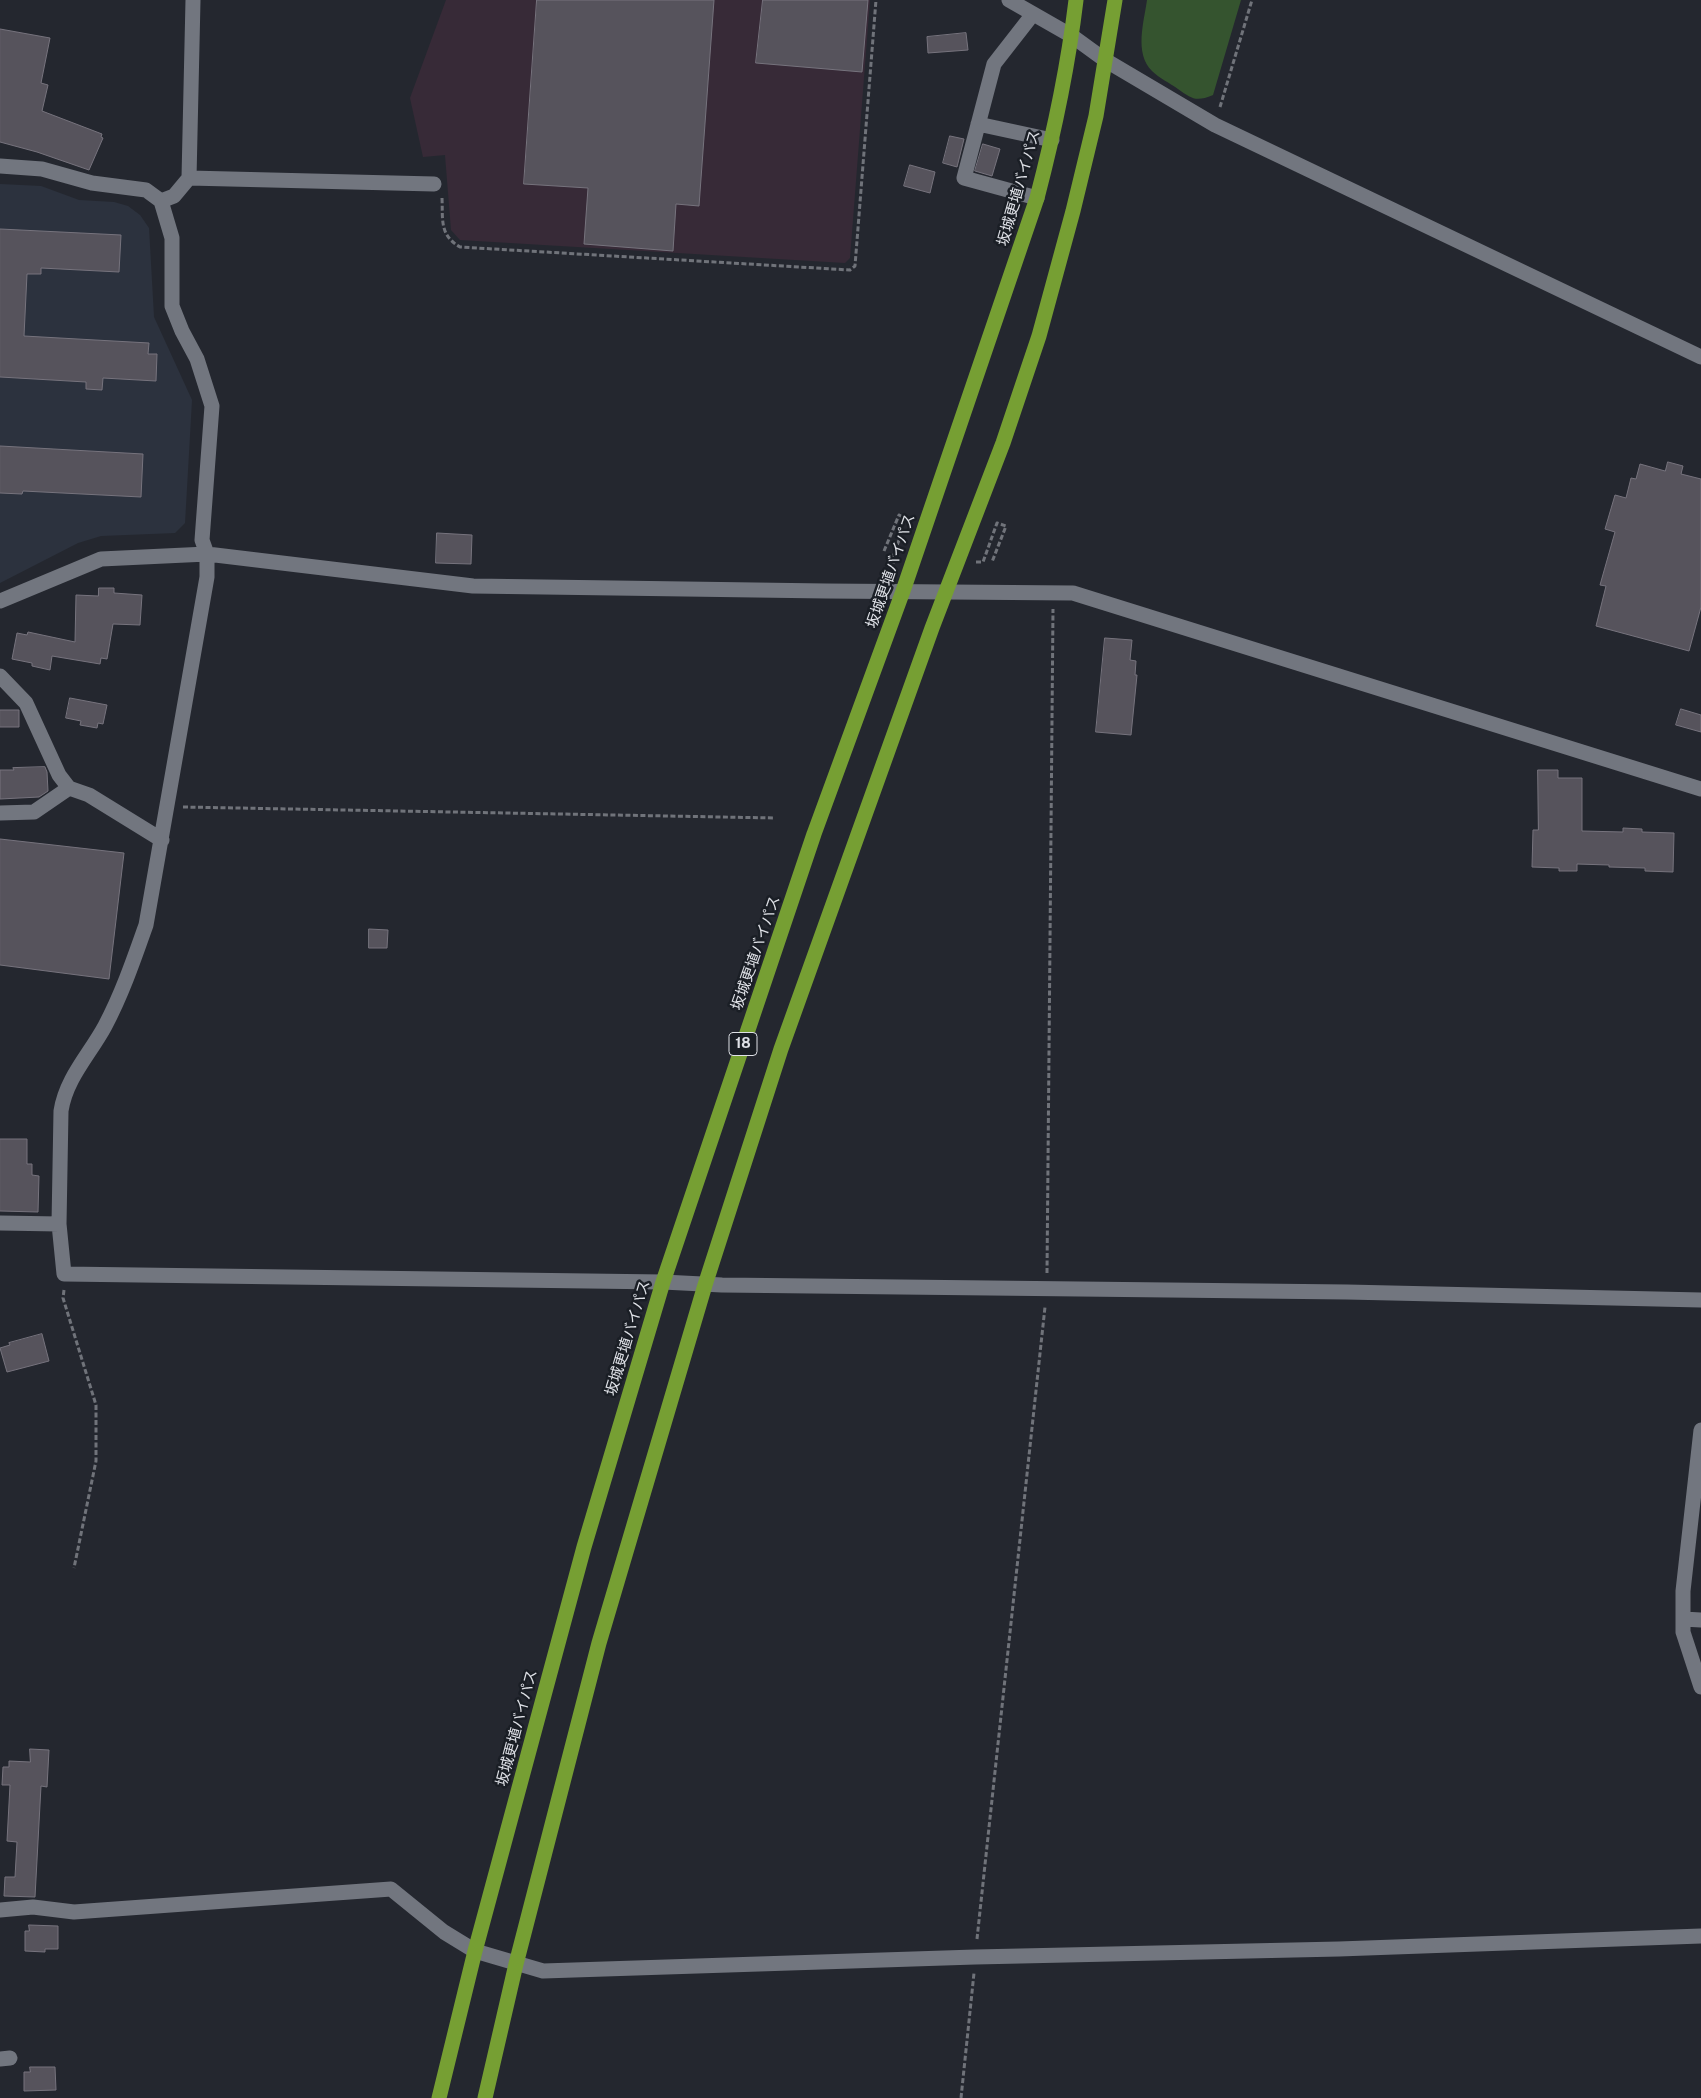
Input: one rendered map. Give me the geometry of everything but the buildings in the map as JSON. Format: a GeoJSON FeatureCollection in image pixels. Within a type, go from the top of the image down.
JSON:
{"type":"FeatureCollection","features":[{"type":"Feature","properties":{"kind":"highway","name":"坂城更埴バイパス"},"geometry":{"type":"LineString","coordinates":[[439,2098],[475,1951],[584,1547],[663,1282],[814,834],[902,591],[1037,198],[1052,140],[1072,36],[1076,0]]}},
{"type":"Feature","properties":{"kind":"highway","name":"18"},"geometry":{"type":"LineString","coordinates":[[485,2098],[516,1964],[599,1643],[705,1285],[781,1048],[947,591],[1003,443],[1039,336],[1073,211],[1096,116],[1115,0]]}},
{"type":"Feature","properties":{"kind":"street"},"geometry":{"type":"LineString","coordinates":[[161,201],[174,196],[190,178],[193,0]]}},
{"type":"Feature","properties":{"kind":"street"},"geometry":{"type":"LineString","coordinates":[[1009,0],[1072,36],[1105,60],[1215,125],[1701,357]]}},
{"type":"Feature","properties":{"kind":"street"},"geometry":{"type":"LineString","coordinates":[[1033,14],[994,64],[964,178],[1037,198]]}},
{"type":"Feature","properties":{"kind":"street"},"geometry":{"type":"LineString","coordinates":[[978,124],[1052,140]]}},
{"type":"Feature","properties":{"kind":"street"},"geometry":{"type":"LineString","coordinates":[[0,166],[42,168],[92,183],[146,190],[161,201],[172,238],[172,306],[182,331],[197,358],[212,406],[202,540],[208,554],[207,577],[146,926],[133,963],[106,1024],[78,1068],[63,1098],[59,1224],[64,1274],[663,1282],[705,1285],[1357,1292],[1701,1300]]}},
{"type":"Feature","properties":{"kind":"street"},"geometry":{"type":"LineString","coordinates":[[190,178],[434,184]]}},
{"type":"Feature","properties":{"kind":"street"},"geometry":{"type":"LineString","coordinates":[[0,601],[101,559],[208,554],[473,586],[1053,591],[1073,593],[1701,789]]}},
{"type":"Feature","properties":{"kind":"street"},"geometry":{"type":"LineString","coordinates":[[0,676],[26,703],[59,775],[69,788],[89,795],[162,840]]}},
{"type":"Feature","properties":{"kind":"street"},"geometry":{"type":"LineString","coordinates":[[0,813],[34,812],[69,788]]}},
{"type":"Feature","properties":{"kind":"street"},"geometry":{"type":"LineString","coordinates":[[0,1223],[59,1224]]}},
{"type":"Feature","properties":{"kind":"street"},"geometry":{"type":"LineString","coordinates":[[1701,1430],[1683,1591],[1683,1632],[1701,1687]]}},
{"type":"Feature","properties":{"kind":"street"},"geometry":{"type":"LineString","coordinates":[[1683,1619],[1701,1620]]}},
{"type":"Feature","properties":{"kind":"street"},"geometry":{"type":"LineString","coordinates":[[0,1910],[33,1907],[74,1912],[391,1889],[444,1932],[475,1951],[543,1971],[976,1957],[1339,1949],[1701,1936]]}},
{"type":"Feature","properties":{"kind":"path"},"geometry":{"type":"LineString","coordinates":[[434,184],[442,190],[444,231],[450,241],[460,247],[850,270],[855,266],[876,0]]}},
{"type":"Feature","properties":{"kind":"path"},"geometry":{"type":"LineString","coordinates":[[1215,125],[1252,0]]}},
{"type":"Feature","properties":{"kind":"path"},"geometry":{"type":"LineString","coordinates":[[884,551],[898,515],[907,519],[891,562]]}},
{"type":"Feature","properties":{"kind":"path"},"geometry":{"type":"LineString","coordinates":[[983,562],[997,523],[1006,526],[992,562]]}},
{"type":"Feature","properties":{"kind":"path"},"geometry":{"type":"LineString","coordinates":[[961,2098],[1047,1288],[1053,591]]}},
{"type":"Feature","properties":{"kind":"path"},"geometry":{"type":"LineString","coordinates":[[168,807],[775,818]]}},
{"type":"Feature","properties":{"kind":"path"},"geometry":{"type":"LineString","coordinates":[[64,1274],[63,1298],[96,1405],[96,1461],[74,1568]]}},
{"type":"Feature","properties":{"kind":"shaded area"},"geometry":{"type":"Polygon","coordinates":[[[446,0],[870,0],[850,258],[845,263],[460,240],[451,230],[445,155],[423,157],[410,98],[446,0]]]}},
{"type":"Feature","properties":{"kind":"shaded area"},"geometry":{"type":"Polygon","coordinates":[[[0,184],[41,186],[79,200],[114,202],[128,206],[140,215],[149,228],[154,317],[192,400],[185,523],[175,533],[101,536],[78,543],[0,583],[0,184]]]}},
{"type":"Feature","properties":{"kind":"green space"},"geometry":{"type":"Polygon","coordinates":[[[1147,0],[1241,0],[1213,95],[1198,99],[1191,97],[1158,76],[1146,64],[1143,55],[1142,37],[1147,0]]]}}]}
